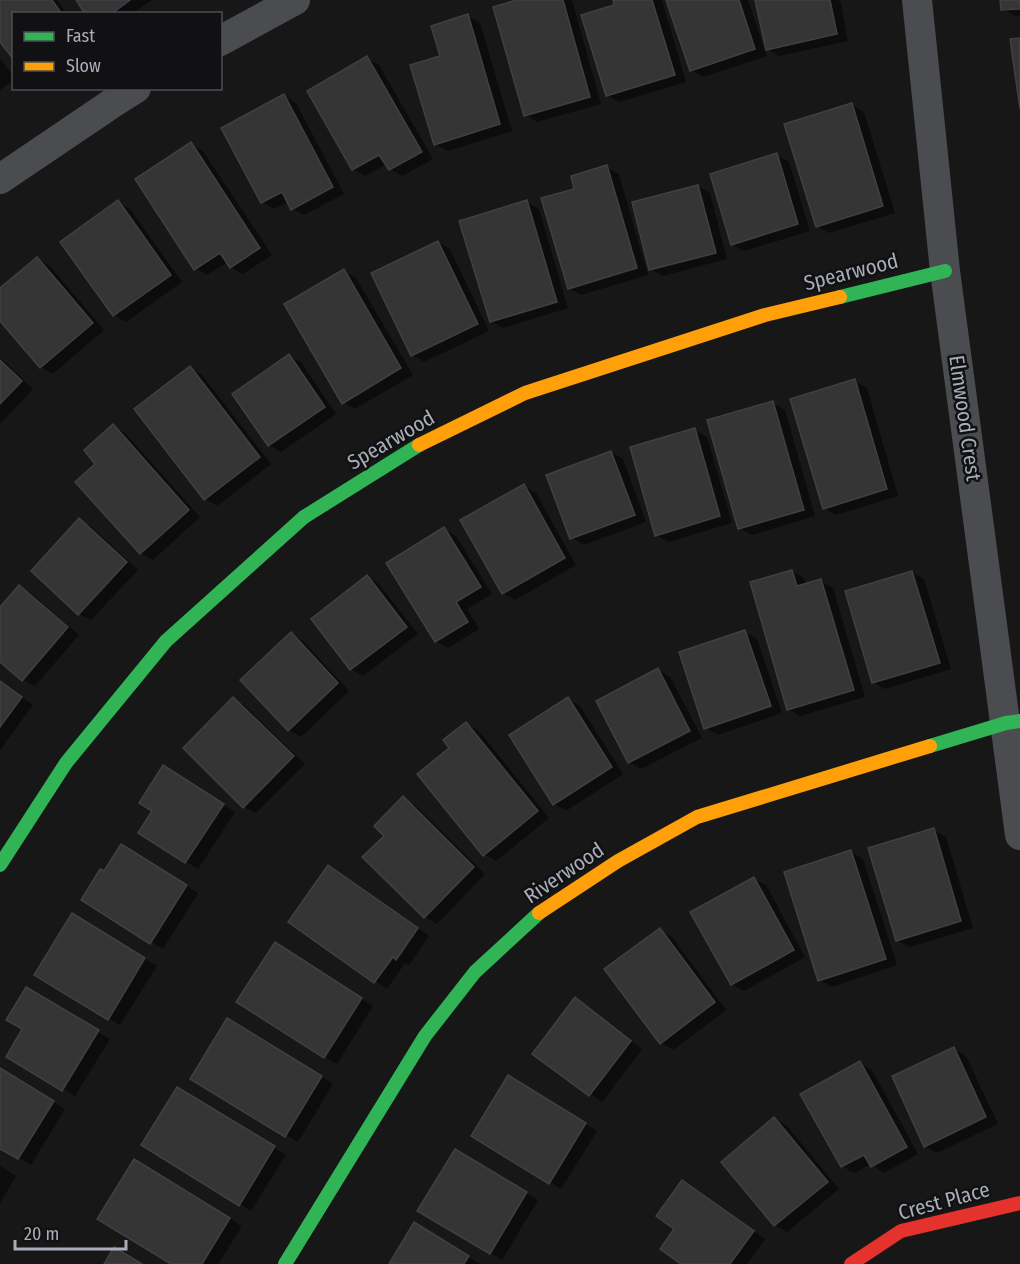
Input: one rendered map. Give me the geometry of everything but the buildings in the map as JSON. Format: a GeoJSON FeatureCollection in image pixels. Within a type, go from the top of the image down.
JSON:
{"type":"FeatureCollection","features":[{"type":"Feature","properties":{"kind":"street"},"geometry":{"type":"LineString","coordinates":[[222,39],[295,0]]}},
{"type":"Feature","properties":{"kind":"street","name":"Elmwood Crest"},"geometry":{"type":"LineString","coordinates":[[916,0],[945,271],[1013,722],[1020,835]]}},
{"type":"Feature","properties":{"kind":"street"},"geometry":{"type":"LineString","coordinates":[[0,179],[133,90]]}},
{"type":"Feature","properties":{"kind":"street","name":"Spearwood"},"geometry":{"type":"LineString","coordinates":[[0,865],[66,763],[166,641],[304,517],[414,448],[525,393],[765,315],[945,271]]}},
{"type":"Feature","properties":{"kind":"street","name":"Riverwood"},"geometry":{"type":"LineString","coordinates":[[285,1264],[425,1036],[475,972],[544,908],[618,861],[697,818],[1013,722]]}},
{"type":"Feature","properties":{"kind":"street","name":"Crest Place"},"geometry":{"type":"LineString","coordinates":[[851,1264],[901,1231],[1020,1203]]}},
{"type":"Feature","properties":{"kind":"traffic: fast"},"geometry":{"type":"LineString","coordinates":[[840,297],[945,271]]}},
{"type":"Feature","properties":{"kind":"traffic: fast"},"geometry":{"type":"LineString","coordinates":[[0,865],[66,763],[166,641],[304,517],[419,445]]}},
{"type":"Feature","properties":{"kind":"traffic: fast"},"geometry":{"type":"LineString","coordinates":[[930,746],[1006,723],[1020,721]]}},
{"type":"Feature","properties":{"kind":"traffic: fast"},"geometry":{"type":"LineString","coordinates":[[285,1264],[425,1036],[475,972],[539,913]]}},
{"type":"Feature","properties":{"kind":"traffic: slow"},"geometry":{"type":"LineString","coordinates":[[419,445],[525,393],[765,315],[840,297]]}},
{"type":"Feature","properties":{"kind":"traffic: slow"},"geometry":{"type":"LineString","coordinates":[[539,913],[618,861],[697,817],[930,746]]}},
{"type":"Feature","properties":{"kind":"traffic: jam"},"geometry":{"type":"LineString","coordinates":[[851,1264],[901,1231],[1020,1203]]}}]}
